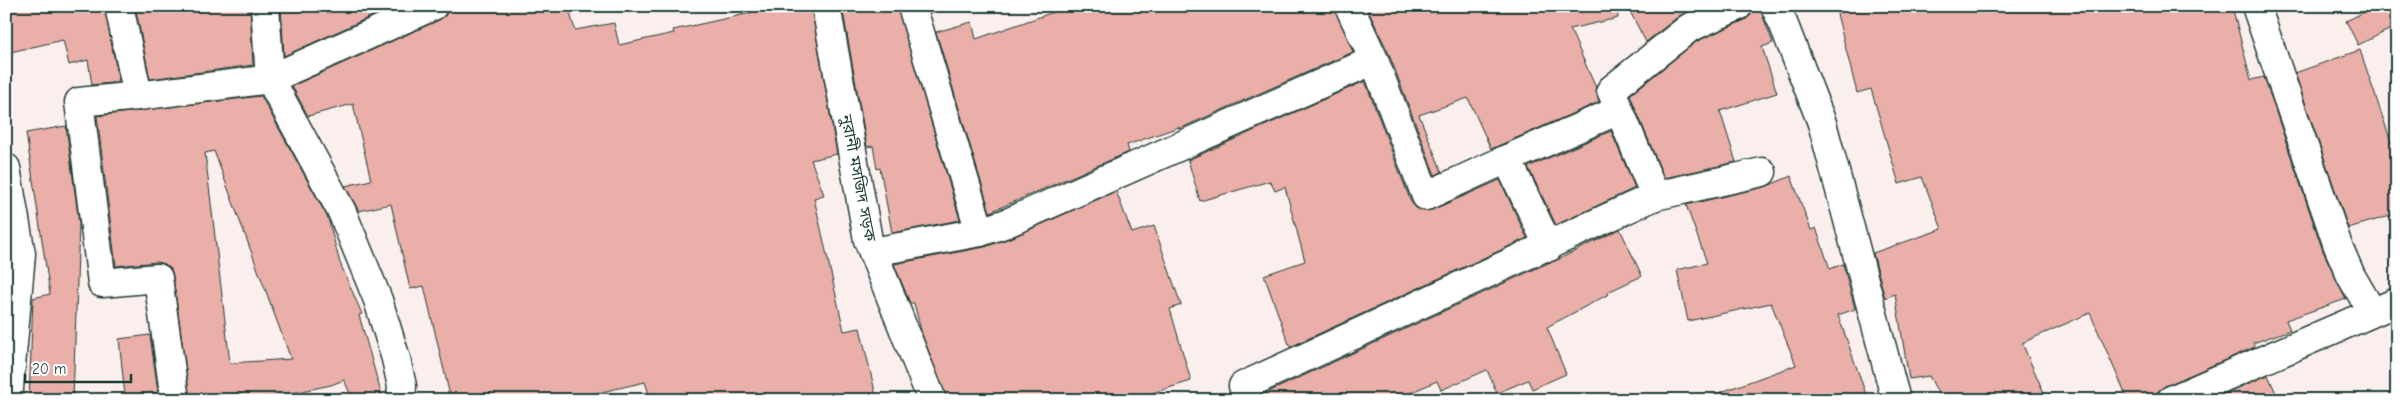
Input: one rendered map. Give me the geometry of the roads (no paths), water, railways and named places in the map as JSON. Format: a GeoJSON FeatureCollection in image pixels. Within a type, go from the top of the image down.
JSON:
{"type":"FeatureCollection","features":[{"type":"Feature","properties":{"kind":"street"},"geometry":{"type":"LineString","coordinates":[[119,6],[138,96]]}},
{"type":"Feature","properties":{"kind":"street"},"geometry":{"type":"LineString","coordinates":[[265,6],[270,79],[342,212],[374,291],[396,359],[402,386],[401,400]]}},
{"type":"Feature","properties":{"kind":"street"},"geometry":{"type":"LineString","coordinates":[[175,400],[158,278],[102,283],[79,102],[270,79],[433,6]]}},
{"type":"Feature","properties":{"kind":"street","name":"নুরানী মসজিদ সড়ক"},"geometry":{"type":"LineString","coordinates":[[826,6],[868,240],[932,400]]}},
{"type":"Feature","properties":{"kind":"street"},"geometry":{"type":"LineString","coordinates":[[912,6],[980,232]]}},
{"type":"Feature","properties":{"kind":"street"},"geometry":{"type":"LineString","coordinates":[[1349,6],[1374,60],[1426,196],[1619,110]]}},
{"type":"Feature","properties":{"kind":"street"},"geometry":{"type":"LineString","coordinates":[[1655,196],[1610,90],[1689,28],[1738,6]]}},
{"type":"Feature","properties":{"kind":"street"},"geometry":{"type":"LineString","coordinates":[[1775,6],[1822,123],[1896,400]]}},
{"type":"Feature","properties":{"kind":"street"},"geometry":{"type":"LineString","coordinates":[[2171,400],[2385,307],[2351,276],[2338,246],[2256,6]]}},
{"type":"Feature","properties":{"kind":"street"},"geometry":{"type":"LineString","coordinates":[[873,252],[980,232],[1007,223],[1374,60]]}},
{"type":"Feature","properties":{"kind":"street"},"geometry":{"type":"LineString","coordinates":[[1507,159],[1549,246]]}},
{"type":"Feature","properties":{"kind":"street"},"geometry":{"type":"LineString","coordinates":[[6,168],[21,254],[8,400]]}},
{"type":"Feature","properties":{"kind":"street"},"geometry":{"type":"LineString","coordinates":[[1247,400],[1243,386],[1655,196],[1762,172]]}}]}
